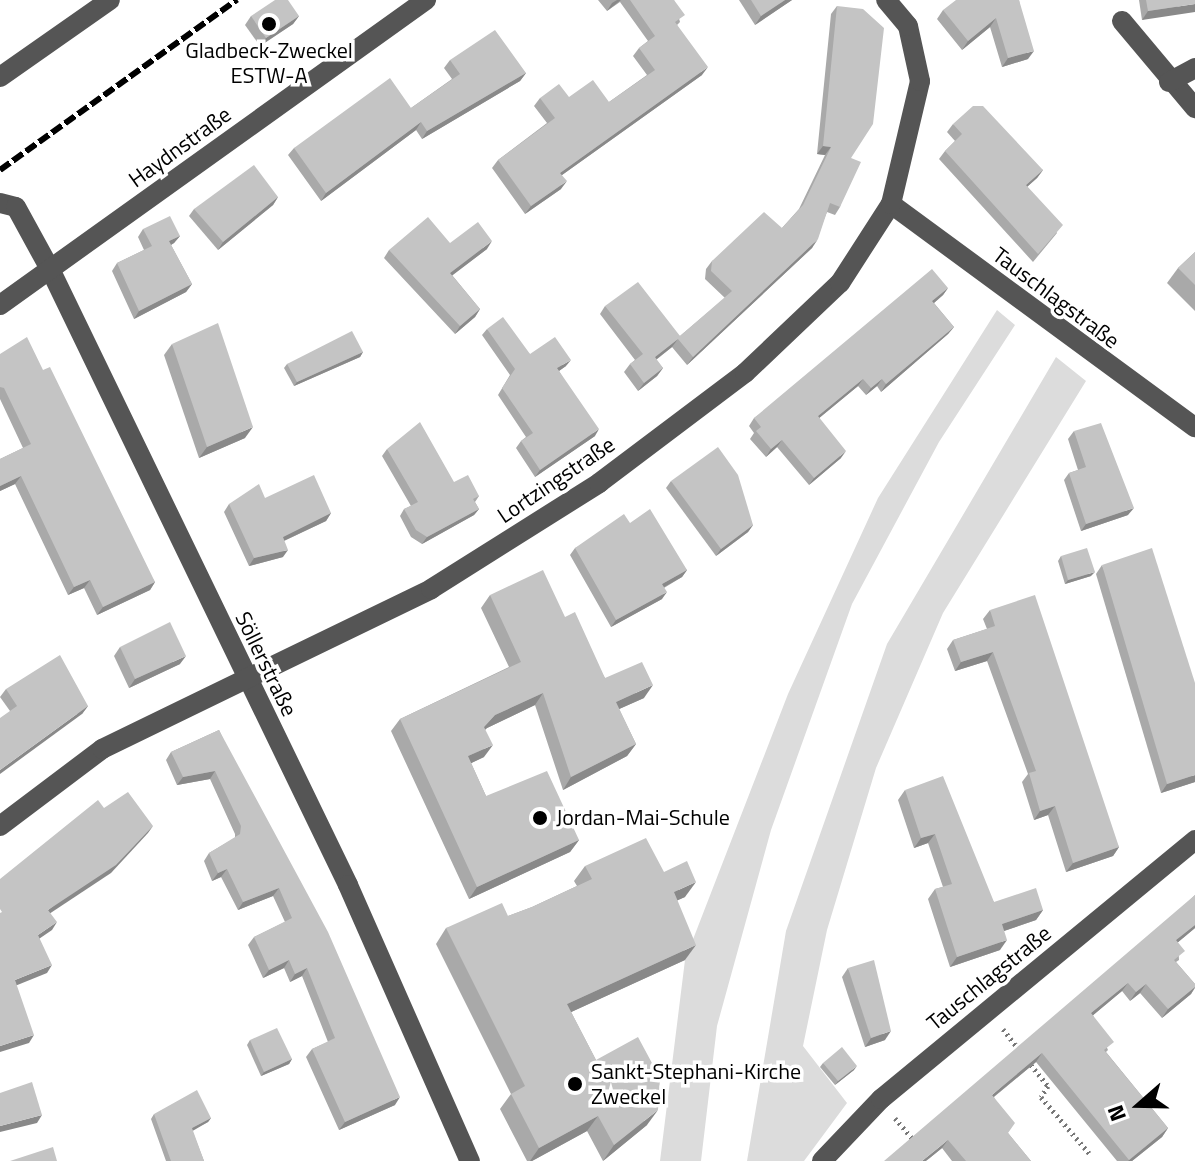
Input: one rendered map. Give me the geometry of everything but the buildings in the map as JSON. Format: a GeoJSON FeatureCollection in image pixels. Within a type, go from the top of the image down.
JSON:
{"type":"FeatureCollection","features":[{"type":"Feature","properties":{"kind":"street"},"geometry":{"type":"LineString","coordinates":[[0,77],[110,0]]}},
{"type":"Feature","properties":{"kind":"street","name":"Haydnstraße"},"geometry":{"type":"LineString","coordinates":[[0,305],[426,0]]}},
{"type":"Feature","properties":{"kind":"street","name":"Lortzingstraße"},"geometry":{"type":"LineString","coordinates":[[0,826],[102,749],[431,589],[599,483],[745,373],[840,283],[891,204],[920,81],[908,26],[886,0]]}},
{"type":"Feature","properties":{"kind":"street"},"geometry":{"type":"LineString","coordinates":[[1122,21],[1169,82],[1195,108]]}},
{"type":"Feature","properties":{"kind":"street"},"geometry":{"type":"LineString","coordinates":[[1169,82],[1195,68]]}},
{"type":"Feature","properties":{"kind":"street","name":"Söllerstraße"},"geometry":{"type":"LineString","coordinates":[[0,203],[16,207],[50,269],[246,678],[470,1161]]}},
{"type":"Feature","properties":{"kind":"street","name":"Tauschlagstraße"},"geometry":{"type":"LineString","coordinates":[[891,204],[1103,363],[1195,427]]}},
{"type":"Feature","properties":{"kind":"street","name":"Tauschlagstraße"},"geometry":{"type":"LineString","coordinates":[[822,1161],[881,1099],[1195,840]]}},
{"type":"Feature","properties":{"kind":"path"},"geometry":{"type":"LineString","coordinates":[[988,1011],[1048,1086],[1041,1097],[1089,1153]]}},
{"type":"Feature","properties":{"kind":"path"},"geometry":{"type":"LineString","coordinates":[[881,1099],[920,1149]]}},
{"type":"Feature","properties":{"kind":"shaded area"},"geometry":{"type":"Polygon","coordinates":[[[997,310],[1015,325],[939,442],[852,604],[771,830],[717,1026],[701,1161],[660,1161],[685,960],[788,694],[878,498],[997,310]]]}},
{"type":"Feature","properties":{"kind":"shaded area"},"geometry":{"type":"Polygon","coordinates":[[[1056,357],[1086,381],[943,613],[876,768],[827,930],[803,1046],[847,1103],[804,1161],[747,1161],[786,931],[887,644],[1056,357]]]}},
{"type":"Feature","properties":{"kind":"railway"},"geometry":{"type":"LineString","coordinates":[[0,170],[237,0]]}},
{"type":"Feature","properties":{"kind":"place","name":"Gladbeck-Zweckel ESTW-A"},"geometry":{"type":"Point","coordinates":[269,24]}},
{"type":"Feature","properties":{"kind":"place","name":"Jordan-Mai-Schule"},"geometry":{"type":"Point","coordinates":[540,818]}},
{"type":"Feature","properties":{"kind":"place","name":"Sankt-Stephani-Kirche Zweckel"},"geometry":{"type":"Point","coordinates":[575,1084]}}]}
